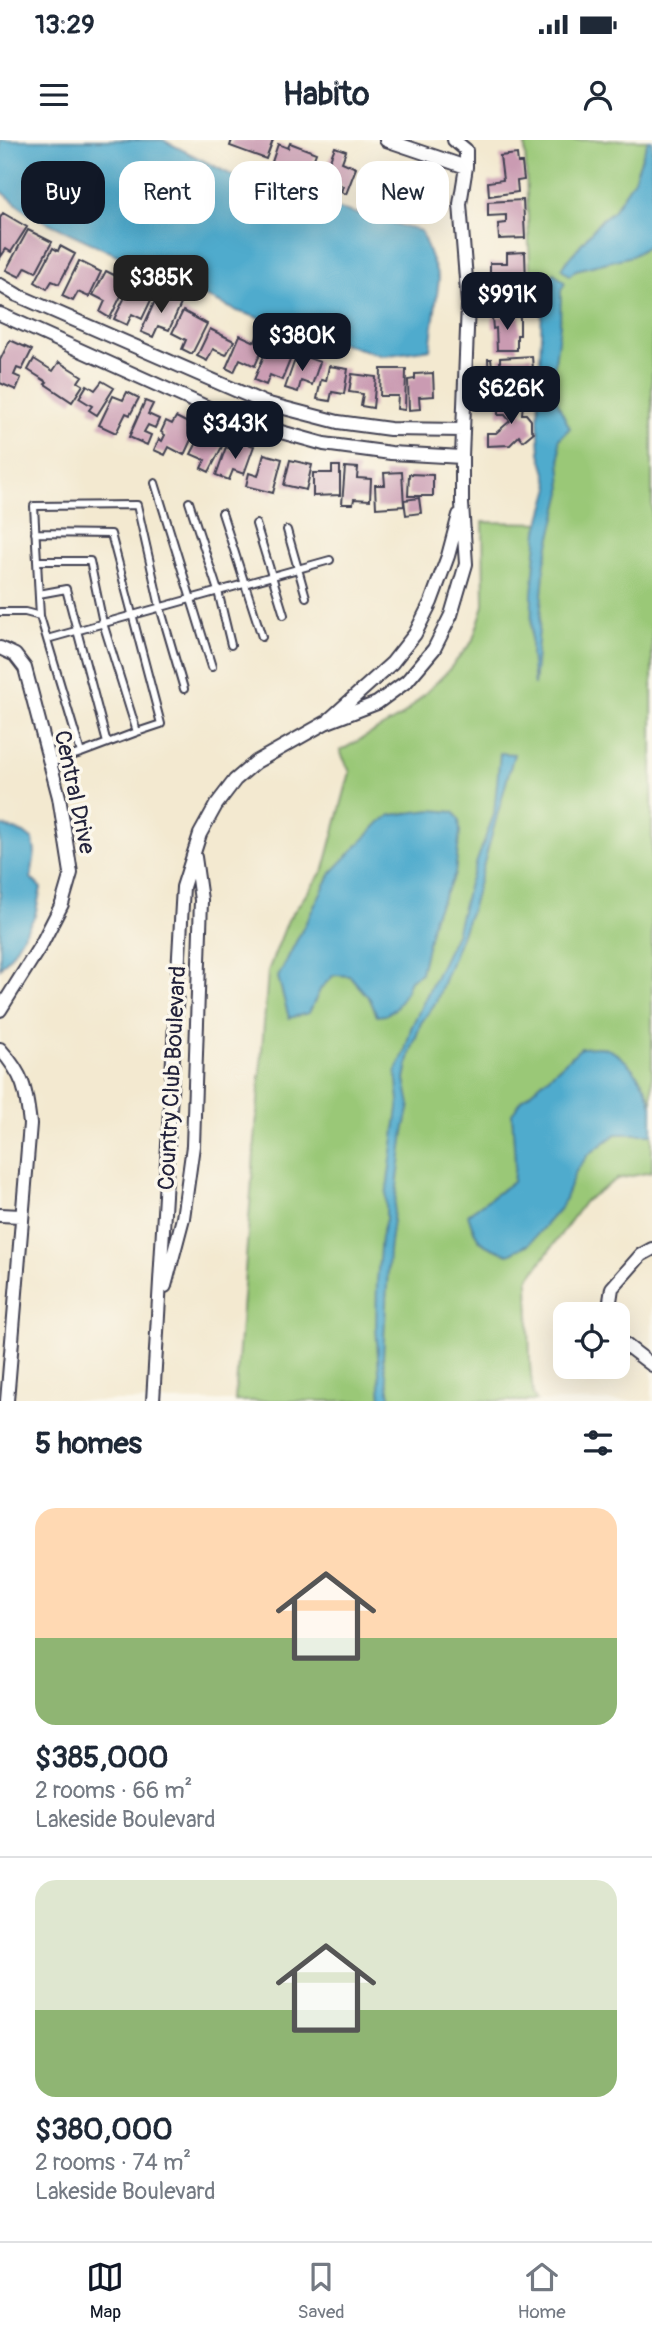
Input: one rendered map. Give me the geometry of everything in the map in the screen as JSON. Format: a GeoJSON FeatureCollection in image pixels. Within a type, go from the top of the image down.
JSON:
{"type":"FeatureCollection","features":[{"type":"Feature","properties":{"kind":"street"},"geometry":{"type":"LineString","coordinates":[[386,140],[466,167],[466,150],[454,140]]}},
{"type":"Feature","properties":{"kind":"street","name":"Country Club Boulevard"},"geometry":{"type":"LineString","coordinates":[[153,1401],[183,887],[200,834],[216,805],[235,780],[257,762],[325,723],[377,703],[407,681],[434,649],[451,615],[466,564],[462,457],[468,304],[460,204],[466,167]]}},
{"type":"Feature","properties":{"kind":"street"},"geometry":{"type":"LineString","coordinates":[[0,285],[106,335],[265,403],[338,422],[390,429],[463,430]]}},
{"type":"Feature","properties":{"kind":"street"},"geometry":{"type":"LineString","coordinates":[[0,314],[213,410],[256,425],[324,444],[391,453],[462,457]]}},
{"type":"Feature","properties":{"kind":"street"},"geometry":{"type":"LineString","coordinates":[[96,357],[106,335]]}},
{"type":"Feature","properties":{"kind":"street"},"geometry":{"type":"LineString","coordinates":[[256,425],[265,403]]}},
{"type":"Feature","properties":{"kind":"street","name":"Country Club Boulevard"},"geometry":{"type":"LineString","coordinates":[[325,723],[392,663],[415,634],[440,579],[462,505]]}},
{"type":"Feature","properties":{"kind":"street","name":"Central Drive"},"geometry":{"type":"LineString","coordinates":[[0,648],[15,655],[25,668],[59,796],[71,873],[61,904],[42,943],[0,1010]]}},
{"type":"Feature","properties":{"kind":"street","name":"Country Club Boulevard"},"geometry":{"type":"LineString","coordinates":[[160,1303],[183,1218],[194,1146],[201,901],[195,852]]}},
{"type":"Feature","properties":{"kind":"street"},"geometry":{"type":"LineString","coordinates":[[0,1049],[16,1067],[26,1090],[30,1124],[7,1401]]}},
{"type":"Feature","properties":{"kind":"street"},"geometry":{"type":"LineString","coordinates":[[0,1215],[21,1216]]}},
{"type":"Feature","properties":{"kind":"street"},"geometry":{"type":"LineString","coordinates":[[610,1302],[612,1288],[641,1255],[652,1249]]}},
{"type":"Feature","properties":{"kind":"street"},"geometry":{"type":"LineString","coordinates":[[630,1348],[652,1365]]}},
{"type":"Feature","properties":{"kind":"lane"},"geometry":{"type":"LineString","coordinates":[[155,483],[212,667]]}},
{"type":"Feature","properties":{"kind":"lane"},"geometry":{"type":"LineString","coordinates":[[189,502],[218,591],[231,645]]}},
{"type":"Feature","properties":{"kind":"lane"},"geometry":{"type":"LineString","coordinates":[[81,753],[40,616],[34,506],[137,505],[160,607],[184,689]]}},
{"type":"Feature","properties":{"kind":"lane"},"geometry":{"type":"LineString","coordinates":[[222,513],[262,637]]}},
{"type":"Feature","properties":{"kind":"lane"},"geometry":{"type":"LineString","coordinates":[[256,524],[284,615]]}},
{"type":"Feature","properties":{"kind":"lane"},"geometry":{"type":"LineString","coordinates":[[288,530],[306,597]]}},
{"type":"Feature","properties":{"kind":"lane"},"geometry":{"type":"LineString","coordinates":[[35,533],[111,534],[161,724],[50,764]]}},
{"type":"Feature","properties":{"kind":"lane"},"geometry":{"type":"LineString","coordinates":[[47,639],[330,560]]}},
{"type":"Feature","properties":{"kind":"lane"},"geometry":{"type":"LineString","coordinates":[[37,561],[90,561],[103,623],[137,732]]}},
{"type":"Feature","properties":{"kind":"lane"},"geometry":{"type":"LineString","coordinates":[[39,594],[66,589],[107,743]]}},
{"type":"Feature","properties":{"kind":"lane"},"geometry":{"type":"LineString","coordinates":[[0,612],[25,612],[40,616]]}},
{"type":"Feature","properties":{"kind":"green space"},"geometry":{"type":"Polygon","coordinates":[[[528,140],[652,140],[652,1172],[617,1179],[585,1201],[528,1280],[530,1364],[536,1401],[235,1401],[268,971],[288,920],[324,869],[350,772],[340,751],[402,716],[446,673],[472,642],[484,605],[483,522],[548,523],[556,482],[546,321],[531,296],[525,147],[528,140]]]}},
{"type":"Feature","properties":{"kind":"water"},"geometry":{"type":"Polygon","coordinates":[[[0,140],[163,140],[204,161],[119,161],[119,224],[215,224],[215,167],[229,174],[229,224],[342,224],[342,210],[356,213],[356,224],[395,224],[421,231],[439,279],[430,349],[383,356],[237,311],[50,224],[105,224],[105,161],[21,161],[21,207],[0,190],[0,140]]]}},
{"type":"Feature","properties":{"kind":"water"},"geometry":{"type":"Polygon","coordinates":[[[648,140],[652,140],[652,243],[632,256],[576,270],[569,276],[561,268],[602,219],[613,211],[634,179],[648,140]]]}},
{"type":"Feature","properties":{"kind":"water"},"geometry":{"type":"Polygon","coordinates":[[[554,273],[565,283],[561,290],[560,325],[552,384],[570,428],[559,439],[562,492],[545,562],[534,686],[531,654],[532,593],[538,530],[550,487],[540,453],[538,420],[542,305],[533,293],[554,273]]]}},
{"type":"Feature","properties":{"kind":"water"},"geometry":{"type":"Polygon","coordinates":[[[500,753],[514,754],[472,907],[436,1002],[421,1023],[405,1079],[410,1105],[389,1251],[383,1358],[391,1401],[381,1401],[376,1327],[377,1281],[399,1101],[396,1072],[411,1028],[456,934],[469,883],[494,814],[500,753]]]}},
{"type":"Feature","properties":{"kind":"water"},"geometry":{"type":"Polygon","coordinates":[[[431,810],[454,812],[459,819],[460,832],[455,874],[434,916],[421,973],[410,980],[396,1008],[385,1015],[377,1016],[370,999],[350,976],[334,975],[321,988],[309,1013],[289,1018],[278,977],[331,873],[380,822],[391,815],[431,810]]]}},
{"type":"Feature","properties":{"kind":"water"},"geometry":{"type":"Polygon","coordinates":[[[0,825],[24,833],[33,840],[35,852],[31,878],[41,888],[35,916],[12,954],[0,968],[0,825]]]}},
{"type":"Feature","properties":{"kind":"water"},"geometry":{"type":"Polygon","coordinates":[[[599,1047],[617,1054],[633,1069],[645,1087],[652,1106],[652,1134],[616,1134],[588,1155],[575,1173],[562,1206],[529,1244],[509,1254],[486,1245],[477,1237],[468,1214],[513,1182],[515,1162],[512,1113],[523,1099],[581,1048],[599,1047]]]}},
{"type":"Feature","properties":{"kind":"building"},"geometry":{"type":"Polygon","coordinates":[[[232,140],[273,140],[266,159],[230,146],[232,140]]]}},
{"type":"Feature","properties":{"kind":"building"},"geometry":{"type":"Polygon","coordinates":[[[290,143],[316,153],[313,161],[272,161],[278,144],[288,148],[290,143]]]}},
{"type":"Feature","properties":{"kind":"building"},"geometry":{"type":"Polygon","coordinates":[[[335,147],[346,151],[342,162],[329,161],[335,147]]]}},
{"type":"Feature","properties":{"kind":"building"},"geometry":{"type":"Polygon","coordinates":[[[517,154],[518,163],[522,163],[524,180],[517,181],[518,192],[489,196],[488,182],[503,180],[500,156],[517,154]]]}},
{"type":"Feature","properties":{"kind":"building"},"geometry":{"type":"Polygon","coordinates":[[[342,162],[356,168],[346,194],[342,192],[342,162]]]}},
{"type":"Feature","properties":{"kind":"building"},"geometry":{"type":"Polygon","coordinates":[[[523,200],[525,238],[499,239],[498,224],[506,223],[506,215],[488,216],[488,202],[523,200]]]}},
{"type":"Feature","properties":{"kind":"building"},"geometry":{"type":"Polygon","coordinates":[[[3,213],[27,227],[11,252],[6,249],[0,258],[0,218],[3,213]]]}},
{"type":"Feature","properties":{"kind":"building"},"geometry":{"type":"Polygon","coordinates":[[[28,230],[52,242],[36,272],[26,267],[20,277],[6,270],[28,230]]]}},
{"type":"Feature","properties":{"kind":"building"},"geometry":{"type":"Polygon","coordinates":[[[60,246],[75,254],[59,284],[52,281],[47,289],[35,282],[53,248],[58,251],[60,246]]]}},
{"type":"Feature","properties":{"kind":"building"},"geometry":{"type":"Polygon","coordinates":[[[525,252],[526,284],[506,284],[506,277],[490,278],[490,263],[507,263],[507,253],[525,252]]]}},
{"type":"Feature","properties":{"kind":"building"},"geometry":{"type":"Polygon","coordinates":[[[79,261],[101,272],[89,297],[78,292],[73,301],[62,296],[79,261]]]}},
{"type":"Feature","properties":{"kind":"building"},"geometry":{"type":"Polygon","coordinates":[[[106,271],[128,282],[110,318],[100,312],[105,301],[93,295],[106,271]]]}},
{"type":"Feature","properties":{"kind":"building"},"geometry":{"type":"Polygon","coordinates":[[[129,289],[151,300],[142,319],[132,314],[127,325],[114,319],[129,289]]]}},
{"type":"Feature","properties":{"kind":"building"},"geometry":{"type":"Polygon","coordinates":[[[158,294],[181,304],[169,330],[158,326],[153,337],[141,332],[158,294]]]}},
{"type":"Feature","properties":{"kind":"building"},"geometry":{"type":"Polygon","coordinates":[[[183,311],[207,324],[192,354],[182,349],[186,340],[172,333],[183,311]]]}},
{"type":"Feature","properties":{"kind":"building"},"geometry":{"type":"Polygon","coordinates":[[[520,316],[517,350],[497,350],[496,328],[493,329],[492,317],[520,316]]]}},
{"type":"Feature","properties":{"kind":"building"},"geometry":{"type":"Polygon","coordinates":[[[210,329],[234,341],[226,355],[213,349],[207,361],[197,356],[210,329]]]}},
{"type":"Feature","properties":{"kind":"building"},"geometry":{"type":"Polygon","coordinates":[[[260,330],[269,334],[255,366],[240,359],[234,372],[226,368],[240,335],[255,342],[260,330]]]}},
{"type":"Feature","properties":{"kind":"building"},"geometry":{"type":"Polygon","coordinates":[[[10,340],[32,350],[22,370],[17,368],[14,375],[21,378],[16,390],[0,383],[0,360],[10,340]]]}},
{"type":"Feature","properties":{"kind":"building"},"geometry":{"type":"Polygon","coordinates":[[[269,343],[293,353],[282,380],[270,375],[266,385],[254,380],[269,343]]]}},
{"type":"Feature","properties":{"kind":"building"},"geometry":{"type":"Polygon","coordinates":[[[297,354],[320,362],[312,385],[301,381],[298,392],[285,388],[297,354]]]}},
{"type":"Feature","properties":{"kind":"building"},"geometry":{"type":"Polygon","coordinates":[[[532,356],[533,370],[522,370],[523,389],[528,388],[529,400],[490,400],[488,359],[491,359],[492,366],[500,366],[500,358],[532,356]]]}},
{"type":"Feature","properties":{"kind":"building"},"geometry":{"type":"Polygon","coordinates":[[[34,359],[53,371],[59,362],[82,376],[78,382],[83,385],[72,402],[28,370],[34,359]]]}},
{"type":"Feature","properties":{"kind":"building"},"geometry":{"type":"Polygon","coordinates":[[[329,366],[348,369],[344,394],[332,392],[330,401],[317,399],[321,380],[326,381],[329,366]]]}},
{"type":"Feature","properties":{"kind":"building"},"geometry":{"type":"Polygon","coordinates":[[[381,369],[406,369],[405,410],[397,409],[398,396],[380,396],[381,369]]]}},
{"type":"Feature","properties":{"kind":"building"},"geometry":{"type":"Polygon","coordinates":[[[433,373],[434,396],[419,397],[420,409],[409,410],[408,380],[415,379],[415,374],[433,373]]]}},
{"type":"Feature","properties":{"kind":"building"},"geometry":{"type":"Polygon","coordinates":[[[352,374],[376,377],[373,408],[361,406],[363,394],[349,392],[352,374]]]}},
{"type":"Feature","properties":{"kind":"building"},"geometry":{"type":"Polygon","coordinates":[[[102,381],[114,388],[97,415],[89,410],[92,406],[79,398],[87,385],[95,390],[102,381]]]}},
{"type":"Feature","properties":{"kind":"building"},"geometry":{"type":"Polygon","coordinates":[[[127,392],[139,398],[130,415],[126,413],[116,433],[99,425],[113,396],[123,400],[127,392]]]}},
{"type":"Feature","properties":{"kind":"building"},"geometry":{"type":"Polygon","coordinates":[[[145,401],[153,404],[148,414],[159,419],[155,428],[148,425],[144,432],[151,435],[147,445],[129,437],[145,401]]]}},
{"type":"Feature","properties":{"kind":"building"},"geometry":{"type":"Polygon","coordinates":[[[498,403],[523,404],[522,414],[526,414],[531,420],[531,429],[534,432],[523,441],[519,436],[510,445],[487,446],[487,433],[496,433],[510,421],[505,415],[498,415],[498,403]]]}},
{"type":"Feature","properties":{"kind":"building"},"geometry":{"type":"Polygon","coordinates":[[[176,417],[190,424],[188,427],[195,431],[184,455],[169,447],[165,455],[154,450],[159,439],[162,441],[165,435],[161,432],[166,421],[172,424],[176,417]]]}},
{"type":"Feature","properties":{"kind":"building"},"geometry":{"type":"Polygon","coordinates":[[[215,430],[227,437],[209,472],[201,468],[205,460],[191,454],[201,435],[210,439],[215,430]]]}},
{"type":"Feature","properties":{"kind":"building"},"geometry":{"type":"Polygon","coordinates":[[[242,442],[254,446],[244,474],[233,470],[229,480],[216,475],[226,447],[238,452],[242,442]]]}},
{"type":"Feature","properties":{"kind":"building"},"geometry":{"type":"Polygon","coordinates":[[[264,454],[282,459],[273,493],[246,486],[249,473],[258,476],[264,454]]]}},
{"type":"Feature","properties":{"kind":"building"},"geometry":{"type":"Polygon","coordinates":[[[290,460],[312,465],[306,490],[284,485],[290,460]]]}},
{"type":"Feature","properties":{"kind":"building"},"geometry":{"type":"Polygon","coordinates":[[[332,466],[340,466],[340,495],[313,496],[313,473],[332,473],[332,466]]]}},
{"type":"Feature","properties":{"kind":"building"},"geometry":{"type":"Polygon","coordinates":[[[345,467],[358,468],[357,478],[371,479],[370,500],[354,499],[353,504],[342,504],[345,467]]]}},
{"type":"Feature","properties":{"kind":"building"},"geometry":{"type":"Polygon","coordinates":[[[402,472],[404,506],[376,508],[375,485],[385,485],[384,473],[402,472]]]}},
{"type":"Feature","properties":{"kind":"building"},"geometry":{"type":"Polygon","coordinates":[[[409,474],[433,475],[433,496],[408,496],[409,474]]]}},
{"type":"Feature","properties":{"kind":"building"},"geometry":{"type":"Polygon","coordinates":[[[419,498],[421,513],[406,515],[404,500],[419,498]]]}}]}
